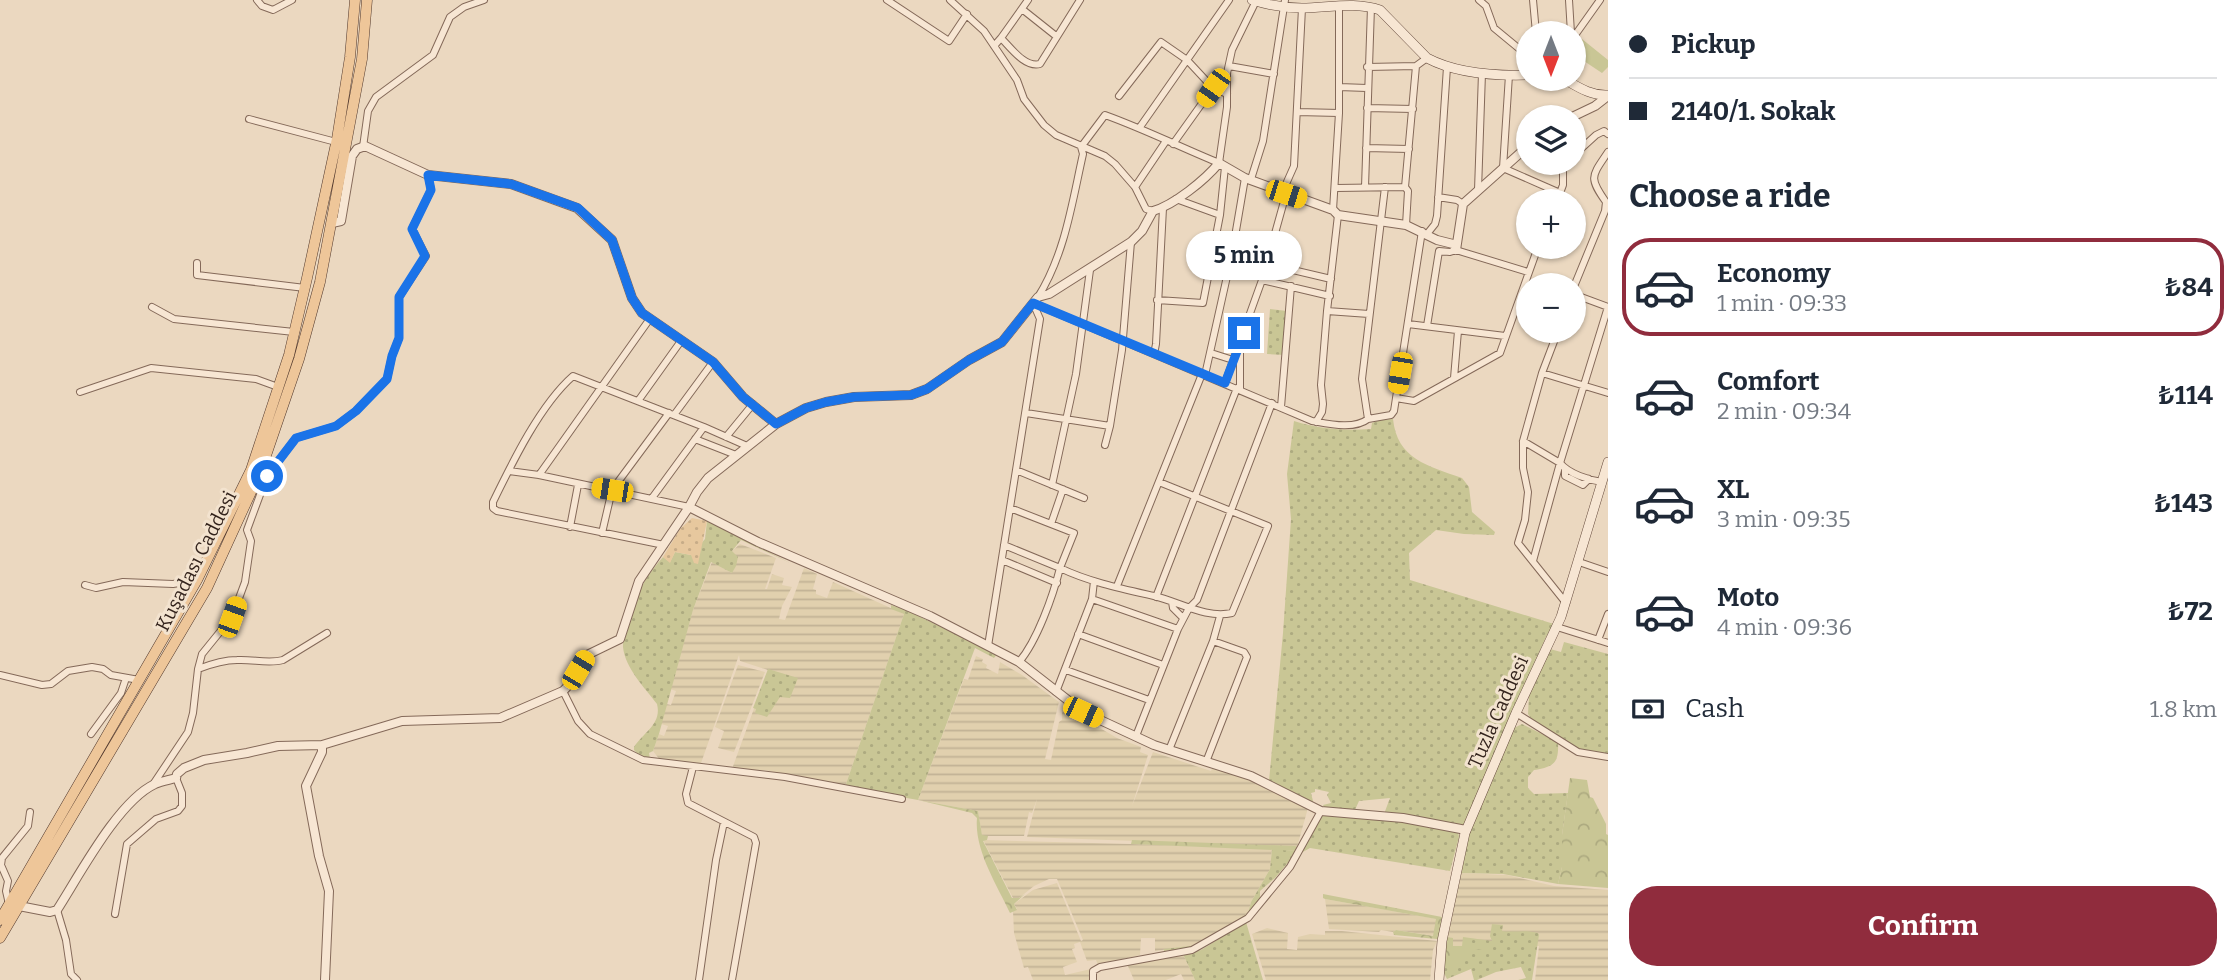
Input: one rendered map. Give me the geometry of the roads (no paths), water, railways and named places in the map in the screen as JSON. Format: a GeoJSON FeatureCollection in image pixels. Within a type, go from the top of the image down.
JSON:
{"type":"FeatureCollection","features":[{"type":"Feature","properties":{"kind":"main road","name":"Kuşadası Caddesi"},"geometry":{"type":"LineString","coordinates":[[0,937],[14,905],[197,580],[251,470],[278,387],[304,288],[336,142],[350,57],[355,0]]}},
{"type":"Feature","properties":{"kind":"main road","name":"Kuşadası Caddesi"},"geometry":{"type":"LineString","coordinates":[[0,920],[14,905],[207,588],[261,470],[299,359],[320,282],[362,59],[367,0]]}},
{"type":"Feature","properties":{"kind":"main road"},"geometry":{"type":"LineString","coordinates":[[1254,1],[1269,6],[1284,3],[1302,8],[1371,7],[1380,10],[1427,58],[1447,67],[1482,74],[1516,75]]}},
{"type":"Feature","properties":{"kind":"main road"},"geometry":{"type":"LineString","coordinates":[[1585,91],[1608,96]]}},
{"type":"Feature","properties":{"kind":"main road","name":"Tuzla Caddesi"},"geometry":{"type":"LineString","coordinates":[[1439,980],[1442,941],[1466,830],[1516,713],[1557,627],[1608,462]]}},
{"type":"Feature","properties":{"kind":"street"},"geometry":{"type":"LineString","coordinates":[[257,0],[262,6],[273,10],[292,0]]}},
{"type":"Feature","properties":{"kind":"street"},"geometry":{"type":"LineString","coordinates":[[363,147],[368,111],[376,97],[433,55],[450,17],[464,7],[484,0]]}},
{"type":"Feature","properties":{"kind":"street"},"geometry":{"type":"LineString","coordinates":[[887,0],[949,41],[967,14]]}},
{"type":"Feature","properties":{"kind":"street"},"geometry":{"type":"LineString","coordinates":[[951,0],[984,31],[1017,80],[1024,99],[1044,125],[1056,135],[1105,156],[1115,164],[1135,187],[1146,209],[1153,211],[1163,208],[1222,165]]}},
{"type":"Feature","properties":{"kind":"street"},"geometry":{"type":"LineString","coordinates":[[994,46],[1028,0]]}},
{"type":"Feature","properties":{"kind":"street"},"geometry":{"type":"LineString","coordinates":[[1001,38],[1028,63],[1036,65],[1043,60],[1080,0]]}},
{"type":"Feature","properties":{"kind":"street"},"geometry":{"type":"LineString","coordinates":[[1140,127],[1228,0]]}},
{"type":"Feature","properties":{"kind":"street"},"geometry":{"type":"LineString","coordinates":[[1479,0],[1488,3],[1493,28],[1516,46]]}},
{"type":"Feature","properties":{"kind":"street"},"geometry":{"type":"LineString","coordinates":[[1533,0],[1535,21]]}},
{"type":"Feature","properties":{"kind":"street"},"geometry":{"type":"LineString","coordinates":[[1569,0],[1571,21]]}},
{"type":"Feature","properties":{"kind":"street"},"geometry":{"type":"LineString","coordinates":[[1583,21],[1600,0]]}},
{"type":"Feature","properties":{"kind":"street"},"geometry":{"type":"LineString","coordinates":[[1157,300],[1203,303],[1220,215],[1228,69],[1232,50],[1254,1]]}},
{"type":"Feature","properties":{"kind":"street"},"geometry":{"type":"LineString","coordinates":[[1117,586],[1210,353],[1248,179],[1263,141],[1284,3]]}},
{"type":"Feature","properties":{"kind":"street"},"geometry":{"type":"LineString","coordinates":[[1316,422],[1323,404],[1321,385],[1335,213],[1339,6]]}},
{"type":"Feature","properties":{"kind":"street"},"geometry":{"type":"LineString","coordinates":[[1365,187],[1371,7]]}},
{"type":"Feature","properties":{"kind":"street"},"geometry":{"type":"LineString","coordinates":[[1225,383],[1262,280],[1284,193],[1294,166],[1302,8]]}},
{"type":"Feature","properties":{"kind":"street"},"geometry":{"type":"LineString","coordinates":[[1022,9],[1056,36]]}},
{"type":"Feature","properties":{"kind":"street"},"geometry":{"type":"LineString","coordinates":[[1119,96],[1160,42],[1187,60],[1213,88],[1227,94]]}},
{"type":"Feature","properties":{"kind":"street"},"geometry":{"type":"LineString","coordinates":[[1367,67],[1416,66],[1427,58]]}},
{"type":"Feature","properties":{"kind":"street"},"geometry":{"type":"LineString","coordinates":[[1406,225],[1408,191],[1405,187],[1416,66]]}},
{"type":"Feature","properties":{"kind":"street"},"geometry":{"type":"LineString","coordinates":[[1035,300],[1084,326],[1316,422],[1355,425],[1368,419],[1391,415],[1394,411],[1425,232],[1435,224],[1447,67]]}},
{"type":"Feature","properties":{"kind":"street"},"geometry":{"type":"LineString","coordinates":[[1228,69],[1274,74]]}},
{"type":"Feature","properties":{"kind":"street"},"geometry":{"type":"LineString","coordinates":[[1135,187],[1228,69]]}},
{"type":"Feature","properties":{"kind":"street"},"geometry":{"type":"LineString","coordinates":[[1478,190],[1482,74]]}},
{"type":"Feature","properties":{"kind":"street"},"geometry":{"type":"LineString","coordinates":[[1503,168],[1509,75]]}},
{"type":"Feature","properties":{"kind":"street"},"geometry":{"type":"LineString","coordinates":[[1339,87],[1367,88]]}},
{"type":"Feature","properties":{"kind":"street"},"geometry":{"type":"LineString","coordinates":[[1586,110],[1608,96]]}},
{"type":"Feature","properties":{"kind":"street"},"geometry":{"type":"LineString","coordinates":[[1367,108],[1413,109]]}},
{"type":"Feature","properties":{"kind":"street"},"geometry":{"type":"LineString","coordinates":[[1297,112],[1339,113]]}},
{"type":"Feature","properties":{"kind":"street"},"geometry":{"type":"LineString","coordinates":[[1081,147],[1105,115],[1140,127],[1248,179],[1335,213],[1406,225],[1452,244],[1456,250]]}},
{"type":"Feature","properties":{"kind":"street"},"geometry":{"type":"LineString","coordinates":[[249,119],[336,142]]}},
{"type":"Feature","properties":{"kind":"street"},"geometry":{"type":"LineString","coordinates":[[1586,144],[1604,131],[1608,134]]}},
{"type":"Feature","properties":{"kind":"street"},"geometry":{"type":"LineString","coordinates":[[332,223],[341,221],[352,156],[357,149],[363,147],[369,147],[428,175],[511,184],[578,208],[612,240],[632,298],[642,313],[713,362],[743,397],[776,424]]}},
{"type":"Feature","properties":{"kind":"street"},"geometry":{"type":"LineString","coordinates":[[153,785],[176,778],[184,768],[204,760],[278,746],[322,746],[401,721],[500,718],[563,691],[587,654],[620,639],[639,581],[690,507],[697,492],[708,478],[747,446],[776,424],[806,408],[854,397],[911,395],[927,389],[969,360],[1002,342],[1049,279],[1065,235],[1083,154],[1081,147]]}},
{"type":"Feature","properties":{"kind":"street"},"geometry":{"type":"LineString","coordinates":[[1366,148],[1409,149]]}},
{"type":"Feature","properties":{"kind":"street"},"geometry":{"type":"LineString","coordinates":[[1581,273],[1605,211],[1606,202],[1595,186],[1593,176],[1608,152]]}},
{"type":"Feature","properties":{"kind":"street"},"geometry":{"type":"LineString","coordinates":[[1456,250],[1463,204],[1516,157]]}},
{"type":"Feature","properties":{"kind":"street"},"geometry":{"type":"LineString","coordinates":[[1503,168],[1551,189]]}},
{"type":"Feature","properties":{"kind":"street"},"geometry":{"type":"LineString","coordinates":[[30,812],[27,818],[28,826],[2,858],[1,864],[8,881],[6,891],[14,905],[50,912],[57,910],[115,821],[135,799],[153,785],[188,732],[202,654],[232,617],[245,582],[251,541],[247,530],[267,476],[296,438],[336,426],[356,411],[387,379],[399,338],[399,297],[425,256],[412,229],[431,190],[428,175]]}},
{"type":"Feature","properties":{"kind":"street"},"geometry":{"type":"LineString","coordinates":[[1368,419],[1362,379],[1385,187]]}},
{"type":"Feature","properties":{"kind":"street"},"geometry":{"type":"LineString","coordinates":[[1336,188],[1405,187]]}},
{"type":"Feature","properties":{"kind":"street"},"geometry":{"type":"LineString","coordinates":[[1438,197],[1457,200],[1463,204]]}},
{"type":"Feature","properties":{"kind":"street"},"geometry":{"type":"LineString","coordinates":[[1176,199],[1220,215]]}},
{"type":"Feature","properties":{"kind":"street"},"geometry":{"type":"LineString","coordinates":[[1154,354],[1163,208]]}},
{"type":"Feature","properties":{"kind":"street"},"geometry":{"type":"LineString","coordinates":[[1035,300],[1090,270],[1131,242],[1142,231],[1153,211]]}},
{"type":"Feature","properties":{"kind":"street"},"geometry":{"type":"LineString","coordinates":[[1105,445],[1123,341],[1131,242]]}},
{"type":"Feature","properties":{"kind":"street"},"geometry":{"type":"LineString","coordinates":[[1427,327],[1439,251],[1456,250],[1528,272]]}},
{"type":"Feature","properties":{"kind":"street"},"geometry":{"type":"LineString","coordinates":[[1396,398],[1414,401],[1500,353],[1533,259]]}},
{"type":"Feature","properties":{"kind":"street"},"geometry":{"type":"LineString","coordinates":[[197,262],[197,275],[304,288]]}},
{"type":"Feature","properties":{"kind":"street"},"geometry":{"type":"LineString","coordinates":[[1266,264],[1331,279]]}},
{"type":"Feature","properties":{"kind":"street"},"geometry":{"type":"LineString","coordinates":[[1052,485],[1084,326],[1090,270]]}},
{"type":"Feature","properties":{"kind":"street"},"geometry":{"type":"LineString","coordinates":[[1262,280],[1330,296]]}},
{"type":"Feature","properties":{"kind":"street"},"geometry":{"type":"LineString","coordinates":[[1281,407],[1291,286]]}},
{"type":"Feature","properties":{"kind":"street"},"geometry":{"type":"LineString","coordinates":[[1533,561],[1608,307],[1586,298]]}},
{"type":"Feature","properties":{"kind":"street"},"geometry":{"type":"LineString","coordinates":[[988,646],[1040,319],[1035,300]]}},
{"type":"Feature","properties":{"kind":"street"},"geometry":{"type":"LineString","coordinates":[[152,307],[174,319],[294,332]]}},
{"type":"Feature","properties":{"kind":"street"},"geometry":{"type":"LineString","coordinates":[[1327,311],[1369,314]]}},
{"type":"Feature","properties":{"kind":"street"},"geometry":{"type":"LineString","coordinates":[[539,475],[649,320]]}},
{"type":"Feature","properties":{"kind":"street"},"geometry":{"type":"LineString","coordinates":[[1408,324],[1506,336]]}},
{"type":"Feature","properties":{"kind":"street"},"geometry":{"type":"LineString","coordinates":[[1245,329],[1259,331]]}},
{"type":"Feature","properties":{"kind":"street"},"geometry":{"type":"LineString","coordinates":[[1454,378],[1458,331]]}},
{"type":"Feature","properties":{"kind":"street"},"geometry":{"type":"LineString","coordinates":[[638,401],[681,341]]}},
{"type":"Feature","properties":{"kind":"street"},"geometry":{"type":"LineString","coordinates":[[1156,597],[1238,389],[1240,343]]}},
{"type":"Feature","properties":{"kind":"street"},"geometry":{"type":"LineString","coordinates":[[1553,343],[1523,441],[1523,468],[1528,492],[1525,520],[1518,543],[1566,603]]}},
{"type":"Feature","properties":{"kind":"street"},"geometry":{"type":"LineString","coordinates":[[1210,353],[1233,360]]}},
{"type":"Feature","properties":{"kind":"street"},"geometry":{"type":"LineString","coordinates":[[602,533],[612,490],[713,362]]}},
{"type":"Feature","properties":{"kind":"street"},"geometry":{"type":"LineString","coordinates":[[80,392],[151,368],[256,379],[278,387]]}},
{"type":"Feature","properties":{"kind":"street"},"geometry":{"type":"LineString","coordinates":[[1542,373],[1608,393]]}},
{"type":"Feature","properties":{"kind":"street"},"geometry":{"type":"LineString","coordinates":[[664,545],[494,510],[493,502],[509,471],[559,388],[573,376],[747,446]]}},
{"type":"Feature","properties":{"kind":"street"},"geometry":{"type":"LineString","coordinates":[[1136,736],[1178,629],[1196,600],[1272,403]]}},
{"type":"Feature","properties":{"kind":"street"},"geometry":{"type":"LineString","coordinates":[[726,437],[753,404]]}},
{"type":"Feature","properties":{"kind":"street"},"geometry":{"type":"LineString","coordinates":[[1026,414],[1110,426]]}},
{"type":"Feature","properties":{"kind":"street"},"geometry":{"type":"LineString","coordinates":[[652,498],[704,427]]}},
{"type":"Feature","properties":{"kind":"street"},"geometry":{"type":"LineString","coordinates":[[695,439],[736,455]]}},
{"type":"Feature","properties":{"kind":"street"},"geometry":{"type":"LineString","coordinates":[[1523,441],[1562,466],[1602,482]]}},
{"type":"Feature","properties":{"kind":"street"},"geometry":{"type":"LineString","coordinates":[[1016,470],[1084,498]]}},
{"type":"Feature","properties":{"kind":"street"},"geometry":{"type":"LineString","coordinates":[[509,471],[690,507],[758,542],[930,616],[1019,662],[1083,712],[1169,750],[1251,776],[1321,811],[1403,818],[1466,830]]}},
{"type":"Feature","properties":{"kind":"street"},"geometry":{"type":"LineString","coordinates":[[1004,545],[1094,581],[1220,616],[1233,613],[1268,526],[1158,482]]}},
{"type":"Feature","properties":{"kind":"street"},"geometry":{"type":"LineString","coordinates":[[570,527],[578,485]]}},
{"type":"Feature","properties":{"kind":"street"},"geometry":{"type":"LineString","coordinates":[[1051,524],[1063,489]]}},
{"type":"Feature","properties":{"kind":"street"},"geometry":{"type":"LineString","coordinates":[[1010,508],[1074,533],[1031,644],[1019,662]]}},
{"type":"Feature","properties":{"kind":"street"},"geometry":{"type":"LineString","coordinates":[[1002,560],[1056,583]]}},
{"type":"Feature","properties":{"kind":"street"},"geometry":{"type":"LineString","coordinates":[[1579,562],[1608,572]]}},
{"type":"Feature","properties":{"kind":"street"},"geometry":{"type":"LineString","coordinates":[[85,585],[96,588],[123,582],[173,584],[197,580]]}},
{"type":"Feature","properties":{"kind":"street"},"geometry":{"type":"LineString","coordinates":[[1056,692],[1092,599],[1094,581]]}},
{"type":"Feature","properties":{"kind":"street"},"geometry":{"type":"LineString","coordinates":[[1092,599],[1178,629]]}},
{"type":"Feature","properties":{"kind":"street"},"geometry":{"type":"LineString","coordinates":[[1172,602],[1173,608],[1183,618]]}},
{"type":"Feature","properties":{"kind":"street"},"geometry":{"type":"LineString","coordinates":[[1598,639],[1608,614]]}},
{"type":"Feature","properties":{"kind":"street"},"geometry":{"type":"LineString","coordinates":[[1169,750],[1213,641],[1220,616]]}},
{"type":"Feature","properties":{"kind":"street"},"geometry":{"type":"LineString","coordinates":[[1557,627],[1608,643]]}},
{"type":"Feature","properties":{"kind":"street"},"geometry":{"type":"LineString","coordinates":[[198,669],[214,663],[237,660],[283,660],[327,633]]}},
{"type":"Feature","properties":{"kind":"street"},"geometry":{"type":"LineString","coordinates":[[1078,634],[1163,665]]}},
{"type":"Feature","properties":{"kind":"street"},"geometry":{"type":"LineString","coordinates":[[1206,762],[1247,657],[1244,652],[1213,641]]}},
{"type":"Feature","properties":{"kind":"street"},"geometry":{"type":"LineString","coordinates":[[0,675],[43,685],[51,684],[68,671],[92,667],[103,669],[111,675],[139,680]]}},
{"type":"Feature","properties":{"kind":"street"},"geometry":{"type":"LineString","coordinates":[[1066,670],[1149,700]]}},
{"type":"Feature","properties":{"kind":"street"},"geometry":{"type":"LineString","coordinates":[[91,733],[121,693],[126,678]]}},
{"type":"Feature","properties":{"kind":"street"},"geometry":{"type":"LineString","coordinates":[[563,691],[578,721],[596,738],[643,760],[785,777],[902,799]]}},
{"type":"Feature","properties":{"kind":"street"},"geometry":{"type":"LineString","coordinates":[[1516,713],[1578,752],[1608,757]]}},
{"type":"Feature","properties":{"kind":"street"},"geometry":{"type":"LineString","coordinates":[[322,746],[322,752],[306,786],[319,856],[329,891],[325,980]]}},
{"type":"Feature","properties":{"kind":"street"},"geometry":{"type":"LineString","coordinates":[[693,767],[686,800],[688,803],[754,837],[756,843],[732,980]]}},
{"type":"Feature","properties":{"kind":"street"},"geometry":{"type":"LineString","coordinates":[[115,914],[127,844],[156,819],[178,811],[182,806],[182,793],[176,778]]}},
{"type":"Feature","properties":{"kind":"street"},"geometry":{"type":"LineString","coordinates":[[1093,980],[1093,971],[1100,967],[1192,950],[1240,924],[1290,867],[1321,811]]}},
{"type":"Feature","properties":{"kind":"street"},"geometry":{"type":"LineString","coordinates":[[699,980],[724,822]]}},
{"type":"Feature","properties":{"kind":"street"},"geometry":{"type":"LineString","coordinates":[[57,910],[66,940],[71,974],[76,980]]}}]}
